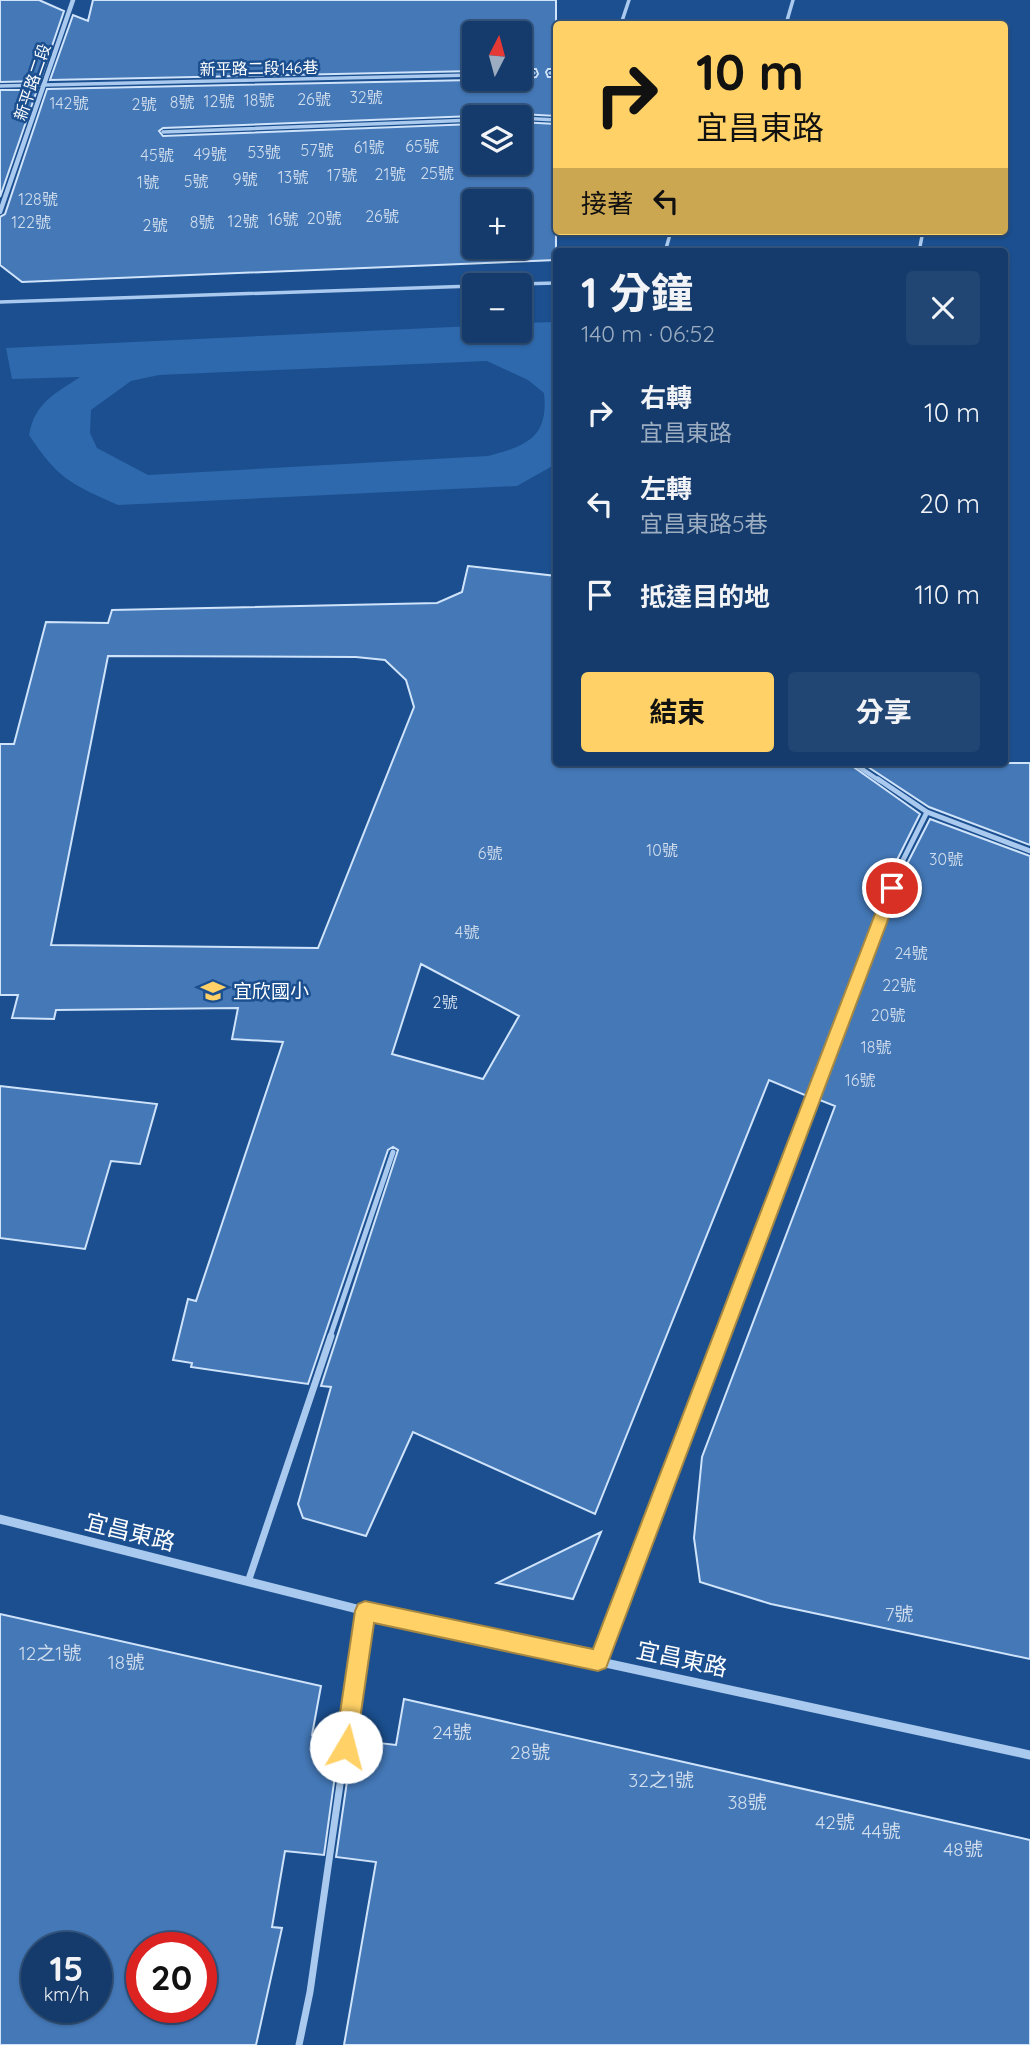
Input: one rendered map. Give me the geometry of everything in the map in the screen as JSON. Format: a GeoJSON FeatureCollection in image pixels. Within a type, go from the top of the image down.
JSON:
{"type":"FeatureCollection","features":[{"type":"Feature","properties":{"kind":"street","name":"新平路二段"},"geometry":{"type":"LineString","coordinates":[[0,212],[73,0]]}},
{"type":"Feature","properties":{"kind":"street","name":"宜昌東路"},"geometry":{"type":"LineString","coordinates":[[0,1519],[365,1611],[1030,1755]]}},
{"type":"Feature","properties":{"kind":"lane"},"geometry":{"type":"LineString","coordinates":[[622,21],[629,0]]}},
{"type":"Feature","properties":{"kind":"lane"},"geometry":{"type":"LineString","coordinates":[[787,21],[793,0]]}},
{"type":"Feature","properties":{"kind":"lane","name":"新平路二段146巷"},"geometry":{"type":"LineString","coordinates":[[0,86],[462,75]]}},
{"type":"Feature","properties":{"kind":"lane"},"geometry":{"type":"LineString","coordinates":[[532,119],[553,120]]}},
{"type":"Feature","properties":{"kind":"lane"},"geometry":{"type":"LineString","coordinates":[[163,132],[462,120]]}},
{"type":"Feature","properties":{"kind":"lane"},"geometry":{"type":"LineString","coordinates":[[532,284],[553,283]]}},
{"type":"Feature","properties":{"kind":"lane"},"geometry":{"type":"LineString","coordinates":[[0,302],[462,286]]}},
{"type":"Feature","properties":{"kind":"lane"},"geometry":{"type":"LineString","coordinates":[[858,766],[927,812],[1030,850]]}},
{"type":"Feature","properties":{"kind":"lane"},"geometry":{"type":"LineString","coordinates":[[598,1661],[902,862],[927,812]]}},
{"type":"Feature","properties":{"kind":"lane"},"geometry":{"type":"LineString","coordinates":[[248,1582],[393,1152]]}},
{"type":"Feature","properties":{"kind":"lane"},"geometry":{"type":"LineString","coordinates":[[299,2045],[310,1992],[365,1611]]}},
{"type":"Feature","properties":{"kind":"shaded area"},"geometry":{"type":"Polygon","coordinates":[[[553,322],[553,466],[517,486],[118,505],[67,479],[49,462],[29,435],[36,414],[47,400],[80,377],[12,379],[6,348],[462,327],[462,343],[532,343],[532,323],[553,322]],[[487,361],[159,375],[131,381],[91,410],[90,433],[97,448],[148,475],[488,456],[523,444],[532,438],[543,421],[544,393],[528,380],[487,361]]]}},
{"type":"Feature","properties":{"kind":"building"},"geometry":{"type":"Polygon","coordinates":[[[0,0],[39,0],[64,11],[40,81],[0,82],[0,0]]]}},
{"type":"Feature","properties":{"kind":"building"},"geometry":{"type":"Polygon","coordinates":[[[93,0],[556,0],[553,69],[546,72],[548,77],[553,77],[553,116],[532,115],[532,105],[462,105],[462,116],[163,128],[159,131],[163,136],[462,124],[462,175],[532,175],[532,123],[553,124],[553,235],[556,235],[556,248],[553,248],[553,260],[22,282],[0,265],[0,217],[5,214],[47,89],[462,80],[462,91],[532,91],[532,78],[538,74],[536,69],[532,69],[532,21],[462,21],[462,71],[50,80],[73,15],[88,21],[93,0]]]}},
{"type":"Feature","properties":{"kind":"building"},"geometry":{"type":"Polygon","coordinates":[[[0,90],[37,90],[0,197],[0,90]]]}},
{"type":"Feature","properties":{"kind":"building"},"geometry":{"type":"Polygon","coordinates":[[[468,566],[553,576],[553,766],[852,766],[920,814],[897,860],[807,1096],[769,1080],[595,1514],[413,1432],[366,1536],[303,1518],[298,1504],[331,1387],[321,1386],[398,1150],[393,1147],[388,1150],[308,1384],[191,1367],[192,1363],[173,1360],[188,1299],[196,1301],[283,1042],[232,1039],[238,1008],[56,1010],[54,1019],[12,1018],[18,995],[0,995],[0,744],[14,744],[46,622],[108,623],[112,610],[437,603],[462,592],[468,566]],[[108,656],[51,945],[318,948],[414,707],[406,680],[385,660],[356,657],[108,656]],[[421,964],[392,1054],[483,1079],[519,1016],[421,964]]]}},
{"type":"Feature","properties":{"kind":"building"},"geometry":{"type":"Polygon","coordinates":[[[1008,763],[1030,763],[1030,845],[929,807],[867,766],[1008,766],[1008,763]]]}},
{"type":"Feature","properties":{"kind":"building"},"geometry":{"type":"Polygon","coordinates":[[[930,819],[1030,856],[1030,1659],[771,1604],[700,1582],[694,1538],[702,1457],[835,1106],[817,1099],[907,864],[930,819]]]}},
{"type":"Feature","properties":{"kind":"building"},"geometry":{"type":"Polygon","coordinates":[[[0,1086],[157,1104],[140,1164],[111,1161],[85,1249],[0,1238],[0,1086]]]}},
{"type":"Feature","properties":{"kind":"building"},"geometry":{"type":"Polygon","coordinates":[[[601,1532],[573,1599],[497,1583],[601,1532]]]}},
{"type":"Feature","properties":{"kind":"building"},"geometry":{"type":"Polygon","coordinates":[[[0,1614],[321,1686],[312,1735],[340,1739],[324,1855],[285,1851],[272,1927],[282,1928],[256,2045],[0,2045],[0,1614]]]}},
{"type":"Feature","properties":{"kind":"building"},"geometry":{"type":"Polygon","coordinates":[[[404,1699],[1030,1840],[1030,2045],[344,2045],[376,1862],[336,1857],[353,1740],[396,1745],[404,1699]]]}},
{"type":"Feature","properties":{"kind":"place","name":"宜欣國小"},"geometry":{"type":"Point","coordinates":[213,991]}},
{"type":"Feature","properties":{"kind":"route"},"geometry":{"type":"LineString","coordinates":[[346,1747],[365,1611],[598,1661],[892,888]]}}]}
